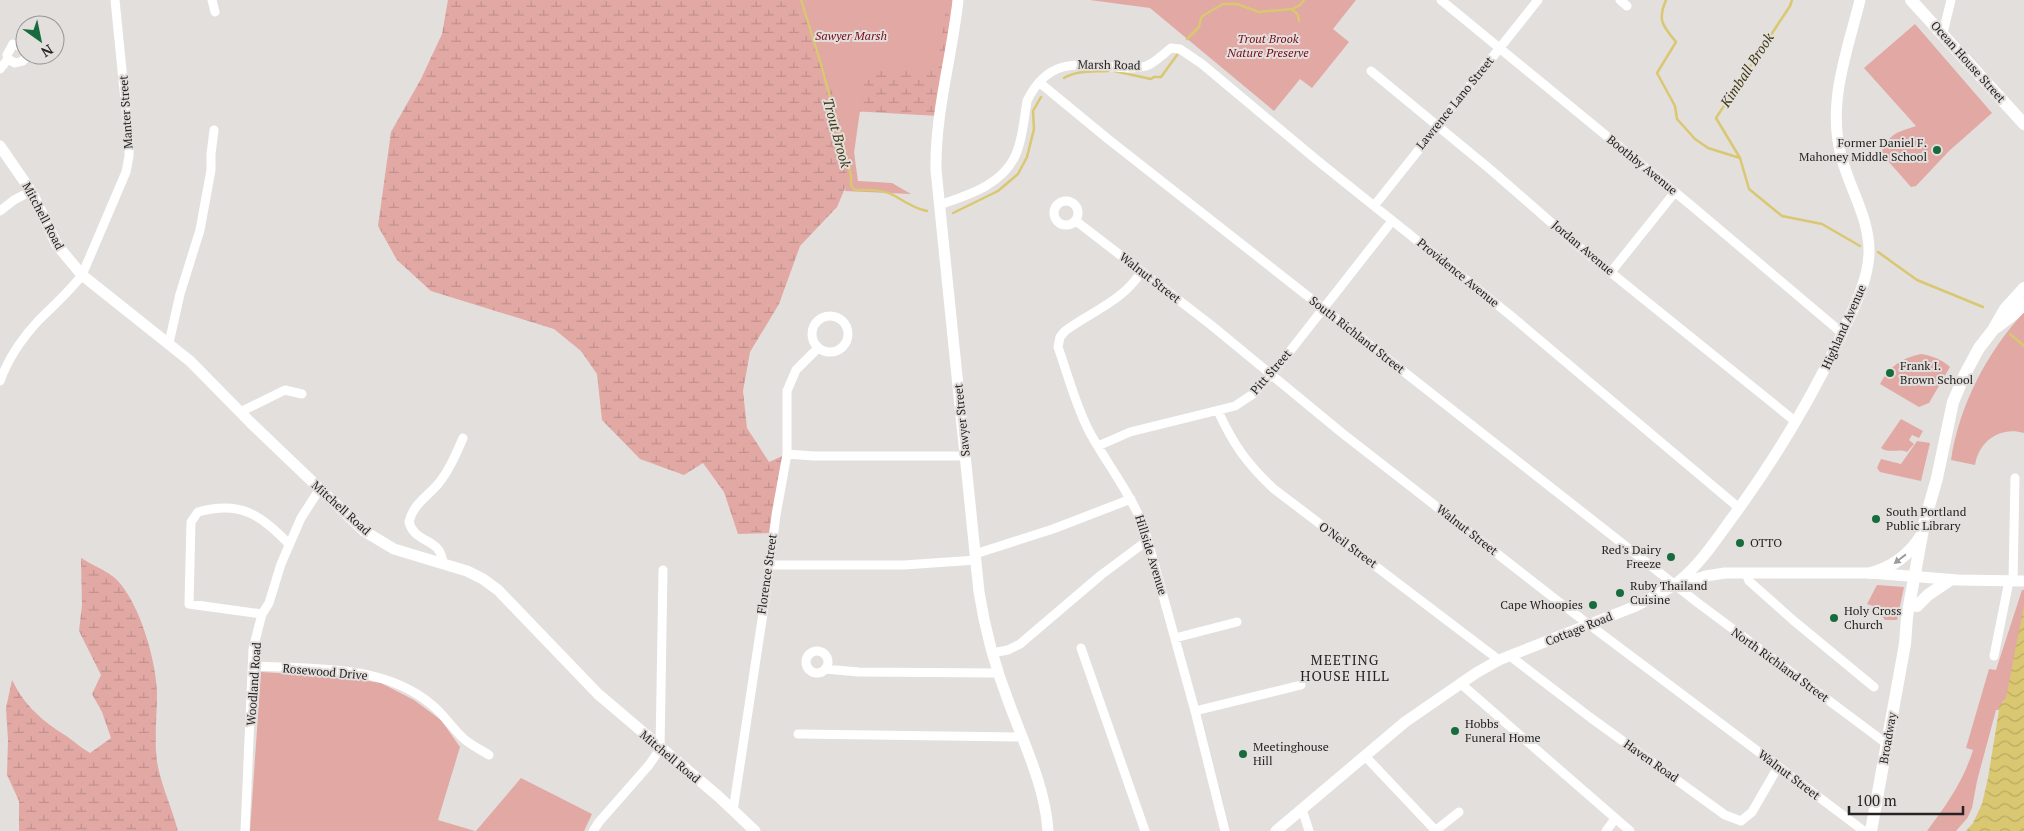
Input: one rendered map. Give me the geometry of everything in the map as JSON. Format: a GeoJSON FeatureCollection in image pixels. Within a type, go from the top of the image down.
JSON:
{"type":"FeatureCollection","features":[{"type":"Feature","properties":{"kind":"main road","name":"Ocean House Street"},"geometry":{"type":"LineString","coordinates":[[1911,0],[2024,124]]}},
{"type":"Feature","properties":{"kind":"main road","name":"Broadway"},"geometry":{"type":"LineString","coordinates":[[1905,644],[1917,606],[1922,534],[1937,478],[1949,416],[1958,388],[1971,361],[2005,309],[2024,288]]}},
{"type":"Feature","properties":{"kind":"main road","name":"Broadway"},"geometry":{"type":"LineString","coordinates":[[1993,330],[2024,304]]}},
{"type":"Feature","properties":{"kind":"main road","name":"Broadway"},"geometry":{"type":"LineString","coordinates":[[1871,831],[1905,644],[1907,616],[1936,506],[1937,478]]}},
{"type":"Feature","properties":{"kind":"main road"},"geometry":{"type":"LineString","coordinates":[[1871,573],[1898,562],[1910,551],[1922,534]]}},
{"type":"Feature","properties":{"kind":"main road"},"geometry":{"type":"LineString","coordinates":[[1917,606],[1928,595],[1950,580]]}},
{"type":"Feature","properties":{"kind":"street","name":"Manter Street"},"geometry":{"type":"LineString","coordinates":[[0,382],[14,352],[30,330],[82,275],[126,172],[129,156],[125,90],[115,0]]}},
{"type":"Feature","properties":{"kind":"street"},"geometry":{"type":"LineString","coordinates":[[212,0],[215,12]]}},
{"type":"Feature","properties":{"kind":"street","name":"Sawyer Street"},"geometry":{"type":"LineString","coordinates":[[958,0],[951,52],[937,128],[936,170],[938,205],[965,456],[982,610],[998,673],[1043,801],[1048,831]]}},
{"type":"Feature","properties":{"kind":"street","name":"Boothby Avenue"},"geometry":{"type":"LineString","coordinates":[[1441,0],[1675,192],[1842,333]]}},
{"type":"Feature","properties":{"kind":"street","name":"Lawrence Lano Street"},"geometry":{"type":"LineString","coordinates":[[1374,206],[1538,0]]}},
{"type":"Feature","properties":{"kind":"street","name":"Highland Avenue"},"geometry":{"type":"LineString","coordinates":[[1675,585],[1704,557],[1740,508],[1796,422],[1824,372],[1865,278],[1869,252],[1867,235],[1858,201],[1842,159],[1835,118],[1840,80],[1860,0]]}},
{"type":"Feature","properties":{"kind":"street"},"geometry":{"type":"LineString","coordinates":[[1943,33],[1951,0]]}},
{"type":"Feature","properties":{"kind":"street"},"geometry":{"type":"LineString","coordinates":[[0,69],[8,59],[8,50],[13,44],[15,45]]}},
{"type":"Feature","properties":{"kind":"street","name":"Marsh Road"},"geometry":{"type":"LineString","coordinates":[[938,205],[975,191],[1008,171],[1017,153],[1027,101],[1040,82],[1050,72],[1063,66],[1085,64],[1135,68],[1148,65],[1171,48]]}},
{"type":"Feature","properties":{"kind":"street","name":"Providence Avenue"},"geometry":{"type":"LineString","coordinates":[[1171,48],[1180,49],[1202,64],[1510,315],[1740,508]]}},
{"type":"Feature","properties":{"kind":"street"},"geometry":{"type":"LineString","coordinates":[[8,59],[15,64]]}},
{"type":"Feature","properties":{"kind":"street","name":"Jordan Avenue"},"geometry":{"type":"LineString","coordinates":[[1371,71],[1491,170],[1578,246],[1796,422]]}},
{"type":"Feature","properties":{"kind":"street","name":"South Richland Street"},"geometry":{"type":"LineString","coordinates":[[1040,82],[1108,139],[1675,585]]}},
{"type":"Feature","properties":{"kind":"street"},"geometry":{"type":"LineString","coordinates":[[169,343],[180,294],[200,230],[210,178],[214,130]]}},
{"type":"Feature","properties":{"kind":"street","name":"Mitchell Road"},"geometry":{"type":"LineString","coordinates":[[0,146],[31,191],[57,245],[82,275],[197,367],[319,490],[364,531],[386,545],[467,571],[483,579],[498,590],[585,682],[755,831]]}},
{"type":"Feature","properties":{"kind":"street"},"geometry":{"type":"LineString","coordinates":[[0,212],[14,200],[31,191]]}},
{"type":"Feature","properties":{"kind":"street"},"geometry":{"type":"LineString","coordinates":[[1611,272],[1675,192]]}},
{"type":"Feature","properties":{"kind":"street","name":"Pitt Street"},"geometry":{"type":"LineString","coordinates":[[1098,446],[1130,432],[1235,406],[1253,394],[1272,374],[1322,307],[1392,220]]}},
{"type":"Feature","properties":{"kind":"street","name":"Walnut Street"},"geometry":{"type":"LineString","coordinates":[[1076,221],[1272,374],[1342,433],[1589,625],[1864,831]]}},
{"type":"Feature","properties":{"kind":"street","name":"Hillside Avenue"},"geometry":{"type":"LineString","coordinates":[[1142,272],[1121,296],[1065,331],[1060,338],[1058,347],[1082,415],[1098,446],[1131,499],[1148,540],[1195,711],[1225,831]]}},
{"type":"Feature","properties":{"kind":"street"},"geometry":{"type":"LineString","coordinates":[[827,316],[840,319],[848,333],[844,346],[833,352],[826,352],[818,348],[812,339],[814,325],[821,318],[827,316]]}},
{"type":"Feature","properties":{"kind":"street","name":"Florence Street"},"geometry":{"type":"LineString","coordinates":[[732,810],[776,515],[787,454],[787,399],[789,384],[796,370],[818,348]]}},
{"type":"Feature","properties":{"kind":"street"},"geometry":{"type":"LineString","coordinates":[[240,412],[286,390],[302,394]]}},
{"type":"Feature","properties":{"kind":"street","name":"O'Neil Street"},"geometry":{"type":"LineString","coordinates":[[1218,411],[1230,438],[1242,456],[1274,489],[1504,658]]}},
{"type":"Feature","properties":{"kind":"street"},"geometry":{"type":"LineString","coordinates":[[443,564],[442,553],[438,547],[415,533],[410,528],[409,522],[415,506],[444,476],[463,438]]}},
{"type":"Feature","properties":{"kind":"street"},"geometry":{"type":"LineString","coordinates":[[787,454],[814,456],[965,456]]}},
{"type":"Feature","properties":{"kind":"street"},"geometry":{"type":"LineString","coordinates":[[1994,656],[2015,581],[2015,478]]}},
{"type":"Feature","properties":{"kind":"street","name":"Woodland Road"},"geometry":{"type":"LineString","coordinates":[[245,831],[254,649],[262,614],[269,603],[273,585],[289,544],[301,518],[319,490]]}},
{"type":"Feature","properties":{"kind":"street"},"geometry":{"type":"LineString","coordinates":[[770,565],[904,565],[976,557],[1131,499]]}},
{"type":"Feature","properties":{"kind":"street"},"geometry":{"type":"LineString","coordinates":[[262,614],[189,604],[192,522],[198,512],[212,508],[230,507],[244,510],[256,515],[271,526],[289,544]]}},
{"type":"Feature","properties":{"kind":"street"},"geometry":{"type":"LineString","coordinates":[[992,653],[1008,650],[1020,644],[1101,575],[1148,540]]}},
{"type":"Feature","properties":{"kind":"street"},"geometry":{"type":"LineString","coordinates":[[593,831],[660,749],[663,570]]}},
{"type":"Feature","properties":{"kind":"street","name":"Cottage Road"},"geometry":{"type":"LineString","coordinates":[[1276,831],[1405,722],[1460,683],[1504,658],[1636,606],[1675,585],[1719,573],[1871,573],[1950,580],[2015,581]]}},
{"type":"Feature","properties":{"kind":"street"},"geometry":{"type":"LineString","coordinates":[[1746,573],[1749,581],[1794,621],[1874,686]]}},
{"type":"Feature","properties":{"kind":"street","name":"North Richland Street"},"geometry":{"type":"LineString","coordinates":[[1675,585],[1735,632],[1887,744]]}},
{"type":"Feature","properties":{"kind":"street"},"geometry":{"type":"LineString","coordinates":[[1174,638],[1237,622]]}},
{"type":"Feature","properties":{"kind":"street"},"geometry":{"type":"LineString","coordinates":[[1081,648],[1145,831]]}},
{"type":"Feature","properties":{"kind":"street","name":"Haven Road"},"geometry":{"type":"LineString","coordinates":[[1504,658],[1725,815],[1741,821],[1752,812],[1778,767]]}},
{"type":"Feature","properties":{"kind":"street","name":"Rosewood Drive"},"geometry":{"type":"LineString","coordinates":[[254,666],[338,671],[374,676],[405,687],[433,705],[462,738],[489,755]]}},
{"type":"Feature","properties":{"kind":"street"},"geometry":{"type":"LineString","coordinates":[[825,669],[859,672],[998,673]]}},
{"type":"Feature","properties":{"kind":"street"},"geometry":{"type":"LineString","coordinates":[[1460,683],[1630,831]]}},
{"type":"Feature","properties":{"kind":"street"},"geometry":{"type":"LineString","coordinates":[[1195,711],[1301,685]]}},
{"type":"Feature","properties":{"kind":"street"},"geometry":{"type":"LineString","coordinates":[[798,734],[1022,737]]}},
{"type":"Feature","properties":{"kind":"street"},"geometry":{"type":"LineString","coordinates":[[1365,756],[1436,831],[1459,812]]}},
{"type":"Feature","properties":{"kind":"street"},"geometry":{"type":"LineString","coordinates":[[1302,809],[1309,831]]}},
{"type":"Feature","properties":{"kind":"street"},"geometry":{"type":"LineString","coordinates":[[1606,831],[1615,818]]}},
{"type":"Feature","properties":{"kind":"green space"},"geometry":{"type":"Polygon","coordinates":[[[448,0],[958,0],[939,116],[851,111],[855,165],[837,207],[800,246],[779,304],[750,352],[743,391],[747,428],[769,462],[787,454],[773,533],[738,534],[724,492],[703,463],[684,475],[640,459],[602,420],[597,374],[581,351],[554,329],[431,291],[397,260],[378,226],[391,132],[421,79],[442,34],[448,0]]]}},
{"type":"Feature","properties":{"kind":"green space","name":"Sawyer Marsh"},"geometry":{"type":"Polygon","coordinates":[[[802,0],[947,0],[937,70],[866,68],[854,153],[858,181],[892,183],[911,194],[845,191],[847,175],[839,114],[802,0]]]}},
{"type":"Feature","properties":{"kind":"green space","name":"Trout Brook Nature Preserve"},"geometry":{"type":"Polygon","coordinates":[[[1090,0],[1356,0],[1333,29],[1349,42],[1312,88],[1300,79],[1274,111],[1150,8],[1090,0]]]}},
{"type":"Feature","properties":{"kind":"green space"},"geometry":{"type":"Polygon","coordinates":[[[1915,24],[1992,113],[1949,151],[1916,186],[1911,187],[1881,153],[1891,137],[1916,126],[1864,68],[1915,24]]]}},
{"type":"Feature","properties":{"kind":"green space"},"geometry":{"type":"Polygon","coordinates":[[[2024,312],[2024,433],[2007,432],[1992,437],[1981,449],[1975,465],[1951,460],[1961,420],[1977,381],[1998,344],[2024,312]]]}},
{"type":"Feature","properties":{"kind":"green space"},"geometry":{"type":"Polygon","coordinates":[[[1921,354],[1937,358],[1950,367],[1929,403],[1919,407],[1880,384],[1896,364],[1921,354]]]}},
{"type":"Feature","properties":{"kind":"green space"},"geometry":{"type":"Polygon","coordinates":[[[1901,419],[1923,431],[1919,438],[1912,435],[1909,440],[1914,444],[1907,452],[1884,450],[1881,448],[1901,419]]]}},
{"type":"Feature","properties":{"kind":"green space"},"geometry":{"type":"Polygon","coordinates":[[[1917,441],[1930,443],[1921,481],[1880,472],[1877,468],[1881,459],[1901,464],[1917,441]]]}},
{"type":"Feature","properties":{"kind":"green space"},"geometry":{"type":"Polygon","coordinates":[[[81,558],[117,580],[133,603],[140,618],[150,649],[156,680],[157,762],[178,831],[19,831],[19,801],[7,775],[8,740],[6,708],[12,680],[21,696],[38,715],[90,753],[111,738],[102,712],[92,694],[101,675],[79,631],[82,605],[81,558]]]}},
{"type":"Feature","properties":{"kind":"green space"},"geometry":{"type":"Polygon","coordinates":[[[1877,585],[1904,587],[1897,620],[1885,620],[1873,606],[1867,604],[1877,585]]]}},
{"type":"Feature","properties":{"kind":"green space"},"geometry":{"type":"Polygon","coordinates":[[[2022,590],[2024,590],[2024,617],[2008,698],[2003,701],[1998,713],[1970,815],[1956,831],[1927,831],[1954,792],[1969,762],[1973,750],[1966,748],[1989,669],[1996,670],[2022,590]]]}},
{"type":"Feature","properties":{"kind":"green space"},"geometry":{"type":"Polygon","coordinates":[[[261,672],[342,677],[381,683],[414,700],[441,720],[460,747],[438,820],[475,831],[250,831],[261,672]]]}},
{"type":"Feature","properties":{"kind":"green space"},"geometry":{"type":"Polygon","coordinates":[[[521,778],[592,814],[584,831],[476,831],[521,778]]]}},
{"type":"Feature","properties":{"kind":"water"},"geometry":{"type":"Polygon","coordinates":[[[2024,605],[2024,831],[1960,831],[1969,820],[1999,707],[2006,698],[2024,605]]]}},
{"type":"Feature","properties":{"kind":"pier"},"geometry":{"type":"Polygon","coordinates":[[[1996,710],[1999,710],[1982,804],[1973,823],[1966,831],[1957,831],[1967,819],[1972,808],[1977,781],[1996,710]]]}},
{"type":"Feature","properties":{"kind":"waterway","name":"Trout Brook"},"geometry":{"type":"LineString","coordinates":[[801,0],[821,64],[851,175],[851,185],[855,190],[886,192],[914,207],[927,211]]}},
{"type":"Feature","properties":{"kind":"waterway","name":"Trout Brook"},"geometry":{"type":"LineString","coordinates":[[1187,39],[1199,27],[1201,18],[1204,15],[1223,4],[1237,4],[1259,12],[1292,9],[1300,5],[1304,0]]}},
{"type":"Feature","properties":{"kind":"waterway","name":"Trout Brook"},"geometry":{"type":"LineString","coordinates":[[1666,0],[1662,13],[1663,23],[1676,42],[1657,73],[1675,106],[1677,119],[1695,139],[1708,148],[1740,158]]}},
{"type":"Feature","properties":{"kind":"waterway","name":"Kimball Brook"},"geometry":{"type":"LineString","coordinates":[[1792,0],[1790,6],[1716,118],[1740,158],[1749,189],[1782,216],[1822,224],[1860,246]]}},
{"type":"Feature","properties":{"kind":"waterway"},"geometry":{"type":"LineString","coordinates":[[1292,9],[1298,15],[1299,21]]}},
{"type":"Feature","properties":{"kind":"waterway","name":"Trout Brook"},"geometry":{"type":"LineString","coordinates":[[1114,71],[1151,79],[1161,77],[1177,55]]}},
{"type":"Feature","properties":{"kind":"waterway","name":"Trout Brook"},"geometry":{"type":"LineString","coordinates":[[1064,78],[1080,73],[1108,71]]}},
{"type":"Feature","properties":{"kind":"waterway","name":"Trout Brook"},"geometry":{"type":"LineString","coordinates":[[953,213],[998,191],[1018,174],[1027,157],[1034,129],[1033,111],[1041,97]]}},
{"type":"Feature","properties":{"kind":"waterway","name":"Kimball Brook"},"geometry":{"type":"LineString","coordinates":[[1878,252],[1917,280],[1983,307]]}},
{"type":"Feature","properties":{"kind":"waterway","name":"Kimball Brook"},"geometry":{"type":"LineString","coordinates":[[2010,334],[2024,346]]}},
{"type":"Feature","properties":{"kind":"place","name":"Former Daniel F. Mahoney Middle School"},"geometry":{"type":"Point","coordinates":[1937,150]}},
{"type":"Feature","properties":{"kind":"place","name":"Frank I. Brown School"},"geometry":{"type":"Point","coordinates":[1890,373]}},
{"type":"Feature","properties":{"kind":"place","name":"South Portland Public Library"},"geometry":{"type":"Point","coordinates":[1876,519]}},
{"type":"Feature","properties":{"kind":"place","name":"OTTO"},"geometry":{"type":"Point","coordinates":[1740,543]}},
{"type":"Feature","properties":{"kind":"place","name":"Red's Dairy Freeze"},"geometry":{"type":"Point","coordinates":[1671,557]}},
{"type":"Feature","properties":{"kind":"place","name":"Ruby Thailand Cuisine"},"geometry":{"type":"Point","coordinates":[1620,593]}},
{"type":"Feature","properties":{"kind":"place","name":"Cape Whoopies"},"geometry":{"type":"Point","coordinates":[1593,605]}},
{"type":"Feature","properties":{"kind":"place","name":"Holy Cross Church"},"geometry":{"type":"Point","coordinates":[1834,618]}},
{"type":"Feature","properties":{"kind":"place","name":"Hobbs Funeral Home"},"geometry":{"type":"Point","coordinates":[1455,731]}},
{"type":"Feature","properties":{"kind":"place","name":"Meetinghouse Hill"},"geometry":{"type":"Point","coordinates":[1243,754]}},
{"type":"Feature","properties":{"kind":"district","name":"MEETING HOUSE HILL"},"geometry":{"type":"Point","coordinates":[1345,668]}}]}
